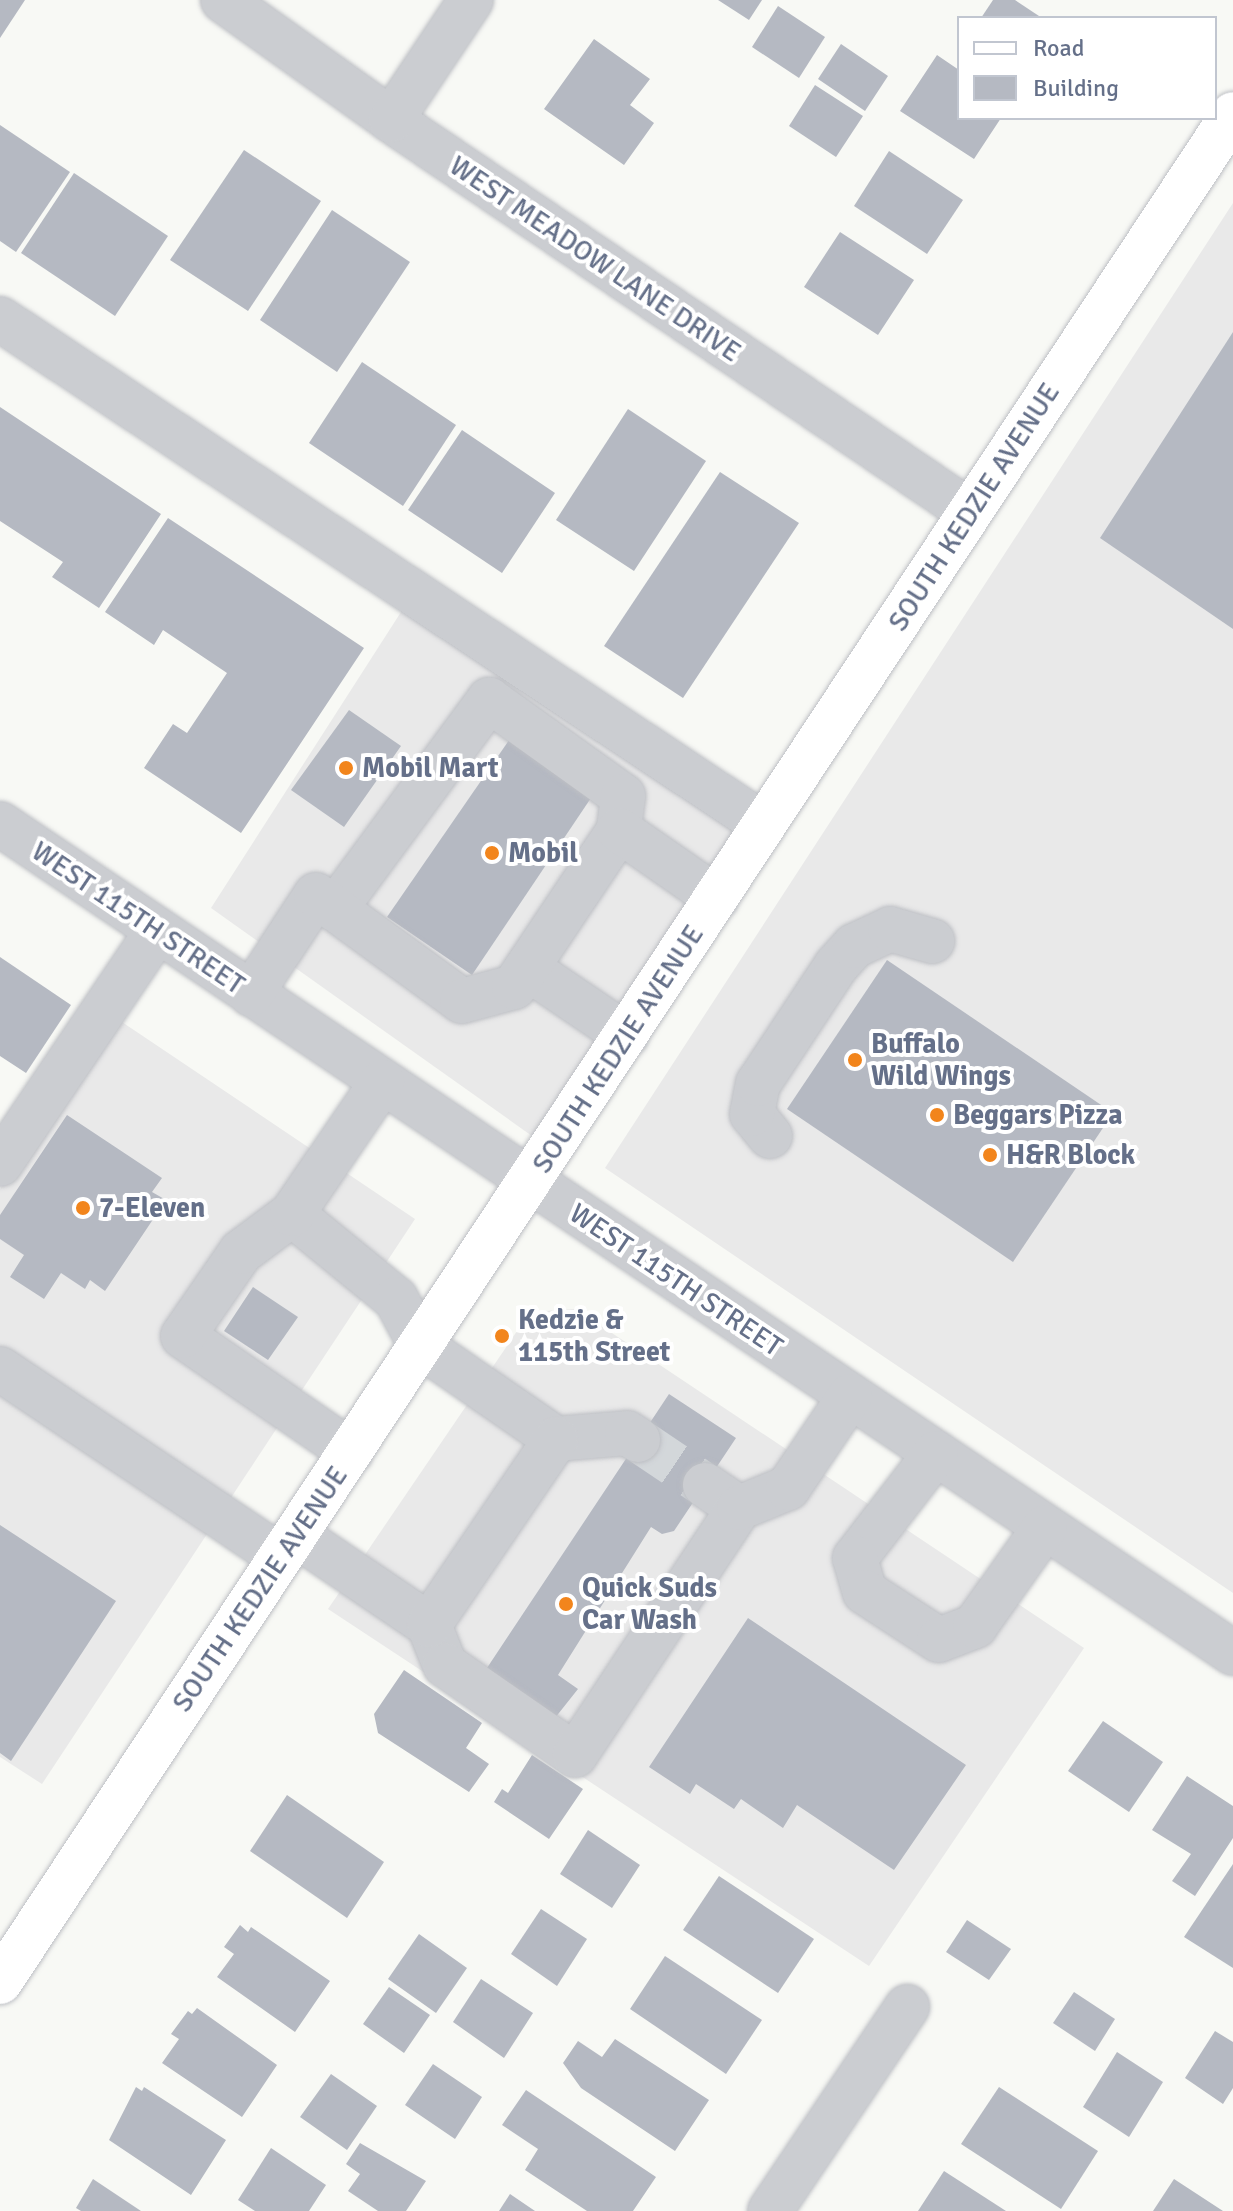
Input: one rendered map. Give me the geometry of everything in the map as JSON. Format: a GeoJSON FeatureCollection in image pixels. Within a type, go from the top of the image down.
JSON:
{"type":"FeatureCollection","features":[{"type":"Feature","properties":{"kind":"main road","name":"SOUTH KEDZIE AVENUE"},"geometry":{"type":"LineString","coordinates":[[0,1982],[1233,114]]}},
{"type":"Feature","properties":{"kind":"street","name":"WEST MEADOW LANE DRIVE"},"geometry":{"type":"LineString","coordinates":[[223,0],[391,120],[970,512]]}},
{"type":"Feature","properties":{"kind":"street"},"geometry":{"type":"LineString","coordinates":[[391,120],[471,0]]}},
{"type":"Feature","properties":{"kind":"street"},"geometry":{"type":"LineString","coordinates":[[0,319],[764,825]]}},
{"type":"Feature","properties":{"kind":"street"},"geometry":{"type":"LineString","coordinates":[[251,994],[316,895],[335,909],[462,1001],[514,987],[619,830],[623,796],[489,700],[335,909]]}},
{"type":"Feature","properties":{"kind":"street","name":"WEST 115TH STREET"},"geometry":{"type":"LineString","coordinates":[[0,824],[1233,1653]]}},
{"type":"Feature","properties":{"kind":"street"},"geometry":{"type":"LineString","coordinates":[[619,830],[717,898]]}},
{"type":"Feature","properties":{"kind":"street"},"geometry":{"type":"LineString","coordinates":[[770,1136],[752,1114],[758,1084],[836,966],[854,946],[890,929],[932,941]]}},
{"type":"Feature","properties":{"kind":"street"},"geometry":{"type":"LineString","coordinates":[[5,1147],[158,930]]}},
{"type":"Feature","properties":{"kind":"street"},"geometry":{"type":"LineString","coordinates":[[527,968],[626,1035]]}},
{"type":"Feature","properties":{"kind":"street"},"geometry":{"type":"LineString","coordinates":[[351,1452],[183,1336],[241,1252],[292,1214],[382,1082]]}},
{"type":"Feature","properties":{"kind":"street"},"geometry":{"type":"LineString","coordinates":[[292,1214],[396,1299],[421,1346],[556,1439],[633,1437]]}},
{"type":"Feature","properties":{"kind":"street"},"geometry":{"type":"LineString","coordinates":[[0,1369],[288,1546],[429,1625],[445,1665],[575,1755],[722,1496],[788,1488],[850,1396]]}},
{"type":"Feature","properties":{"kind":"street"},"geometry":{"type":"LineString","coordinates":[[429,1625],[556,1439]]}},
{"type":"Feature","properties":{"kind":"street"},"geometry":{"type":"LineString","coordinates":[[936,1453],[855,1558],[865,1592],[939,1640],[975,1626],[1045,1527]]}},
{"type":"Feature","properties":{"kind":"street"},"geometry":{"type":"LineString","coordinates":[[770,2211],[907,2007]]}},
{"type":"Feature","properties":{"kind":"shaded area"},"geometry":{"type":"Polygon","coordinates":[[[1233,203],[1233,1593],[605,1168],[1233,203]]]}},
{"type":"Feature","properties":{"kind":"shaded area"},"geometry":{"type":"Polygon","coordinates":[[[419,584],[758,807],[532,1136],[211,908],[419,584]]]}},
{"type":"Feature","properties":{"kind":"shaded area"},"geometry":{"type":"Polygon","coordinates":[[[113,1016],[415,1219],[42,1784],[0,1757],[0,1189],[113,1016]]]}},
{"type":"Feature","properties":{"kind":"shaded area"},"geometry":{"type":"Polygon","coordinates":[[[576,1309],[1084,1648],[869,1966],[328,1609],[530,1312],[576,1309]]]}},
{"type":"Feature","properties":{"kind":"building"},"geometry":{"type":"Polygon","coordinates":[[[0,0],[25,0],[0,38],[0,0]]]}},
{"type":"Feature","properties":{"kind":"building"},"geometry":{"type":"Polygon","coordinates":[[[718,0],[762,0],[749,20],[718,0]]]}},
{"type":"Feature","properties":{"kind":"building"},"geometry":{"type":"Polygon","coordinates":[[[993,0],[1015,0],[1039,16],[982,16],[993,0]]]}},
{"type":"Feature","properties":{"kind":"building"},"geometry":{"type":"Polygon","coordinates":[[[778,6],[825,37],[799,78],[752,47],[778,6]]]}},
{"type":"Feature","properties":{"kind":"building"},"geometry":{"type":"Polygon","coordinates":[[[594,39],[650,79],[630,105],[654,123],[624,165],[544,109],[594,39]]]}},
{"type":"Feature","properties":{"kind":"building"},"geometry":{"type":"Polygon","coordinates":[[[841,44],[888,76],[865,111],[818,79],[841,44]]]}},
{"type":"Feature","properties":{"kind":"building"},"geometry":{"type":"Polygon","coordinates":[[[937,55],[957,69],[957,120],[1000,120],[974,159],[900,111],[937,55]]]}},
{"type":"Feature","properties":{"kind":"building"},"geometry":{"type":"Polygon","coordinates":[[[815,85],[863,116],[836,157],[789,126],[815,85]]]}},
{"type":"Feature","properties":{"kind":"building"},"geometry":{"type":"Polygon","coordinates":[[[0,125],[70,172],[16,252],[0,241],[0,125]]]}},
{"type":"Feature","properties":{"kind":"building"},"geometry":{"type":"Polygon","coordinates":[[[244,150],[321,201],[248,311],[170,260],[244,150]]]}},
{"type":"Feature","properties":{"kind":"building"},"geometry":{"type":"Polygon","coordinates":[[[889,151],[963,200],[927,254],[854,206],[889,151]]]}},
{"type":"Feature","properties":{"kind":"building"},"geometry":{"type":"Polygon","coordinates":[[[74,173],[168,236],[115,316],[21,253],[74,173]]]}},
{"type":"Feature","properties":{"kind":"building"},"geometry":{"type":"Polygon","coordinates":[[[332,210],[410,262],[337,372],[260,320],[332,210]]]}},
{"type":"Feature","properties":{"kind":"building"},"geometry":{"type":"Polygon","coordinates":[[[840,232],[914,280],[878,335],[804,287],[840,232]]]}},
{"type":"Feature","properties":{"kind":"building"},"geometry":{"type":"Polygon","coordinates":[[[1233,332],[1233,629],[1100,538],[1233,332]]]}},
{"type":"Feature","properties":{"kind":"building"},"geometry":{"type":"Polygon","coordinates":[[[362,362],[456,425],[403,506],[309,443],[362,362]]]}},
{"type":"Feature","properties":{"kind":"building"},"geometry":{"type":"Polygon","coordinates":[[[0,407],[161,514],[99,608],[52,577],[63,562],[0,521],[0,407]]]}},
{"type":"Feature","properties":{"kind":"building"},"geometry":{"type":"Polygon","coordinates":[[[628,409],[706,461],[634,571],[556,520],[628,409]]]}},
{"type":"Feature","properties":{"kind":"building"},"geometry":{"type":"Polygon","coordinates":[[[462,430],[555,493],[502,573],[408,510],[462,430]]]}},
{"type":"Feature","properties":{"kind":"building"},"geometry":{"type":"Polygon","coordinates":[[[720,472],[799,523],[683,698],[604,646],[720,472]]]}},
{"type":"Feature","properties":{"kind":"building"},"geometry":{"type":"Polygon","coordinates":[[[168,518],[364,648],[241,833],[144,768],[173,724],[187,733],[227,673],[163,630],[154,645],[105,612],[168,518]]]}},
{"type":"Feature","properties":{"kind":"building","name":"Mobil Mart"},"geometry":{"type":"Polygon","coordinates":[[[349,710],[401,746],[344,827],[291,790],[349,710]]]}},
{"type":"Feature","properties":{"kind":"building","name":"Mobil"},"geometry":{"type":"Polygon","coordinates":[[[514,733],[597,789],[472,975],[387,917],[514,733]]]}},
{"type":"Feature","properties":{"kind":"building"},"geometry":{"type":"Polygon","coordinates":[[[0,957],[71,1005],[26,1073],[0,1056],[0,957]]]}},
{"type":"Feature","properties":{"kind":"building"},"geometry":{"type":"Polygon","coordinates":[[[887,960],[1113,1113],[1013,1262],[787,1109],[887,960]]]}},
{"type":"Feature","properties":{"kind":"building","name":"7-Eleven"},"geometry":{"type":"Polygon","coordinates":[[[67,1115],[162,1178],[152,1192],[166,1200],[105,1291],[90,1280],[85,1289],[61,1273],[44,1299],[10,1277],[24,1255],[0,1239],[0,1215],[67,1115]]]}},
{"type":"Feature","properties":{"kind":"building","name":"7-Eleven"},"geometry":{"type":"Polygon","coordinates":[[[253,1287],[298,1317],[268,1360],[224,1331],[253,1287]]]}},
{"type":"Feature","properties":{"kind":"building","name":"Quick Suds Car Wash"},"geometry":{"type":"Polygon","coordinates":[[[669,1394],[736,1438],[674,1531],[662,1534],[651,1527],[558,1675],[578,1689],[551,1723],[483,1674],[669,1394]]]}},
{"type":"Feature","properties":{"kind":"building"},"geometry":{"type":"Polygon","coordinates":[[[0,1525],[116,1601],[11,1761],[0,1753],[0,1525]]]}},
{"type":"Feature","properties":{"kind":"building"},"geometry":{"type":"Polygon","coordinates":[[[748,1618],[966,1765],[894,1870],[797,1805],[783,1828],[741,1799],[734,1809],[696,1784],[690,1794],[649,1767],[748,1618]]]}},
{"type":"Feature","properties":{"kind":"building"},"geometry":{"type":"Polygon","coordinates":[[[404,1670],[482,1723],[466,1748],[489,1764],[469,1792],[378,1733],[374,1714],[404,1670]]]}},
{"type":"Feature","properties":{"kind":"building"},"geometry":{"type":"Polygon","coordinates":[[[1103,1721],[1163,1762],[1129,1812],[1068,1771],[1103,1721]]]}},
{"type":"Feature","properties":{"kind":"building"},"geometry":{"type":"Polygon","coordinates":[[[532,1755],[583,1789],[549,1839],[494,1802],[502,1789],[508,1793],[532,1755]]]}},
{"type":"Feature","properties":{"kind":"building"},"geometry":{"type":"Polygon","coordinates":[[[1187,1776],[1233,1806],[1233,1838],[1195,1896],[1172,1881],[1191,1854],[1152,1830],[1187,1776]]]}},
{"type":"Feature","properties":{"kind":"building"},"geometry":{"type":"Polygon","coordinates":[[[287,1795],[384,1862],[347,1918],[250,1851],[287,1795]]]}},
{"type":"Feature","properties":{"kind":"building"},"geometry":{"type":"Polygon","coordinates":[[[588,1830],[640,1865],[612,1908],[560,1874],[588,1830]]]}},
{"type":"Feature","properties":{"kind":"building"},"geometry":{"type":"Polygon","coordinates":[[[1233,1864],[1233,1968],[1184,1937],[1233,1864]]]}},
{"type":"Feature","properties":{"kind":"building"},"geometry":{"type":"Polygon","coordinates":[[[719,1876],[814,1939],[778,1993],[683,1930],[719,1876]]]}},
{"type":"Feature","properties":{"kind":"building"},"geometry":{"type":"Polygon","coordinates":[[[541,1909],[587,1939],[557,1986],[511,1954],[541,1909]]]}},
{"type":"Feature","properties":{"kind":"building"},"geometry":{"type":"Polygon","coordinates":[[[967,1920],[1011,1949],[989,1980],[946,1952],[967,1920]]]}},
{"type":"Feature","properties":{"kind":"building"},"geometry":{"type":"Polygon","coordinates":[[[240,1925],[248,1932],[251,1927],[330,1981],[295,2032],[217,1977],[234,1954],[224,1947],[240,1925]]]}},
{"type":"Feature","properties":{"kind":"building"},"geometry":{"type":"Polygon","coordinates":[[[419,1934],[467,1968],[436,2013],[388,1979],[419,1934]]]}},
{"type":"Feature","properties":{"kind":"building"},"geometry":{"type":"Polygon","coordinates":[[[665,1956],[762,2020],[726,2074],[630,2009],[665,1956]]]}},
{"type":"Feature","properties":{"kind":"building"},"geometry":{"type":"Polygon","coordinates":[[[481,1979],[533,2013],[504,2058],[453,2022],[481,1979]]]}},
{"type":"Feature","properties":{"kind":"building"},"geometry":{"type":"Polygon","coordinates":[[[389,1987],[430,2015],[404,2053],[363,2024],[389,1987]]]}},
{"type":"Feature","properties":{"kind":"building"},"geometry":{"type":"Polygon","coordinates":[[[1074,1992],[1115,2019],[1095,2051],[1053,2023],[1074,1992]]]}},
{"type":"Feature","properties":{"kind":"building"},"geometry":{"type":"Polygon","coordinates":[[[197,2008],[277,2065],[242,2117],[162,2063],[179,2039],[171,2034],[188,2011],[192,2014],[197,2008]]]}},
{"type":"Feature","properties":{"kind":"building"},"geometry":{"type":"Polygon","coordinates":[[[1215,2031],[1233,2042],[1233,2088],[1223,2104],[1185,2078],[1215,2031]]]}},
{"type":"Feature","properties":{"kind":"building"},"geometry":{"type":"Polygon","coordinates":[[[615,2039],[709,2100],[675,2151],[581,2088],[563,2063],[578,2041],[602,2057],[615,2039]]]}},
{"type":"Feature","properties":{"kind":"building"},"geometry":{"type":"Polygon","coordinates":[[[1117,2052],[1163,2082],[1129,2137],[1083,2107],[1117,2052]]]}},
{"type":"Feature","properties":{"kind":"building"},"geometry":{"type":"Polygon","coordinates":[[[433,2064],[482,2097],[455,2139],[405,2105],[433,2064]]]}},
{"type":"Feature","properties":{"kind":"building"},"geometry":{"type":"Polygon","coordinates":[[[331,2074],[377,2106],[347,2150],[300,2117],[331,2074]]]}},
{"type":"Feature","properties":{"kind":"building"},"geometry":{"type":"Polygon","coordinates":[[[136,2087],[142,2091],[144,2087],[226,2140],[191,2195],[109,2140],[136,2087]]]}},
{"type":"Feature","properties":{"kind":"building"},"geometry":{"type":"Polygon","coordinates":[[[999,2087],[1098,2151],[1061,2209],[961,2144],[999,2087]]]}},
{"type":"Feature","properties":{"kind":"building"},"geometry":{"type":"Polygon","coordinates":[[[526,2090],[656,2177],[633,2211],[587,2211],[525,2170],[538,2149],[502,2125],[526,2090]]]}},
{"type":"Feature","properties":{"kind":"building"},"geometry":{"type":"Polygon","coordinates":[[[360,2143],[426,2181],[406,2211],[378,2211],[348,2191],[360,2174],[346,2164],[360,2143]]]}},
{"type":"Feature","properties":{"kind":"building"},"geometry":{"type":"Polygon","coordinates":[[[271,2148],[326,2185],[309,2211],[255,2211],[238,2200],[271,2148]]]}},
{"type":"Feature","properties":{"kind":"building"},"geometry":{"type":"Polygon","coordinates":[[[944,2171],[1006,2211],[918,2211],[944,2171]]]}},
{"type":"Feature","properties":{"kind":"building"},"geometry":{"type":"Polygon","coordinates":[[[93,2179],[141,2211],[81,2211],[76,2208],[93,2179]]]}},
{"type":"Feature","properties":{"kind":"building"},"geometry":{"type":"Polygon","coordinates":[[[1174,2179],[1223,2211],[1153,2211],[1174,2179]]]}},
{"type":"Feature","properties":{"kind":"building"},"geometry":{"type":"Polygon","coordinates":[[[510,2194],[535,2211],[499,2211],[510,2194]]]}},
{"type":"Feature","properties":{"kind":"tunnel"},"geometry":{"type":"LineString","coordinates":[[638,1440],[705,1485]]}},
{"type":"Feature","properties":{"kind":"place","name":"Mobil Mart"},"geometry":{"type":"Point","coordinates":[346,768]}},
{"type":"Feature","properties":{"kind":"place","name":"Mobil"},"geometry":{"type":"Point","coordinates":[492,853]}},
{"type":"Feature","properties":{"kind":"place","name":"Buffalo Wild Wings"},"geometry":{"type":"Point","coordinates":[855,1060]}},
{"type":"Feature","properties":{"kind":"place","name":"Beggars Pizza"},"geometry":{"type":"Point","coordinates":[937,1115]}},
{"type":"Feature","properties":{"kind":"place","name":"H&R Block"},"geometry":{"type":"Point","coordinates":[990,1155]}},
{"type":"Feature","properties":{"kind":"place","name":"7-Eleven"},"geometry":{"type":"Point","coordinates":[83,1208]}},
{"type":"Feature","properties":{"kind":"place","name":"Kedzie & 115th Street"},"geometry":{"type":"Point","coordinates":[502,1336]}},
{"type":"Feature","properties":{"kind":"place","name":"Quick Suds Car Wash"},"geometry":{"type":"Point","coordinates":[566,1604]}}]}
